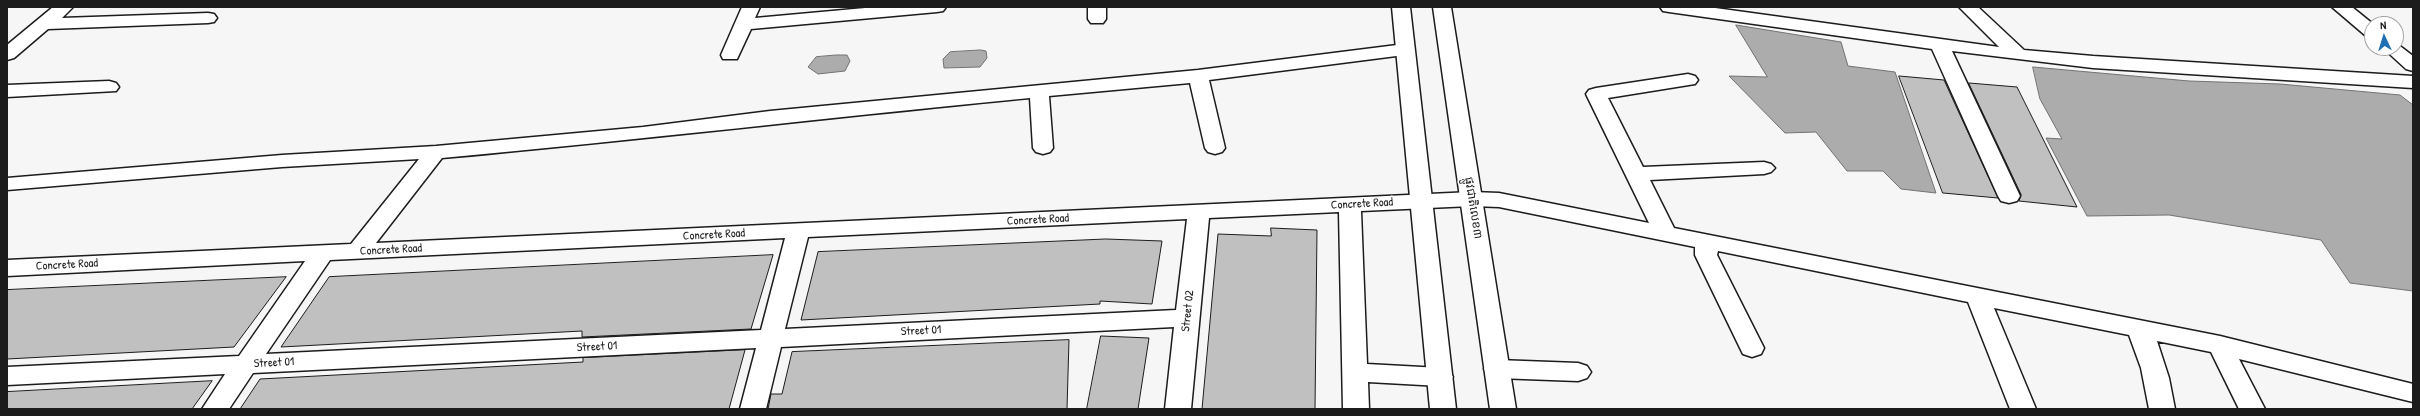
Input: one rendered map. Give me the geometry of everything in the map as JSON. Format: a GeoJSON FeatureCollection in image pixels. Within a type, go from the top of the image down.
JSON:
{"type":"FeatureCollection","features":[{"type":"Feature","properties":{"kind":"main road"},"geometry":{"type":"LineString","coordinates":[[7,54],[64,7]]}},
{"type":"Feature","properties":{"kind":"main road"},"geometry":{"type":"LineString","coordinates":[[730,55],[751,7]]}},
{"type":"Feature","properties":{"kind":"main road"},"geometry":{"type":"LineString","coordinates":[[744,24],[937,7]]}},
{"type":"Feature","properties":{"kind":"main road"},"geometry":{"type":"LineString","coordinates":[[1401,7],[1444,409]]}},
{"type":"Feature","properties":{"kind":"main road","name":"ផ្លូវជាតិលេខ៣"},"geometry":{"type":"LineString","coordinates":[[1442,7],[1503,409]]}},
{"type":"Feature","properties":{"kind":"main road"},"geometry":{"type":"LineString","coordinates":[[1669,7],[2019,55],[2093,62],[2408,85]]}},
{"type":"Feature","properties":{"kind":"main road"},"geometry":{"type":"LineString","coordinates":[[1968,7],[2019,55]]}},
{"type":"Feature","properties":{"kind":"main road"},"geometry":{"type":"LineString","coordinates":[[2341,7],[2364,26]]}},
{"type":"Feature","properties":{"kind":"main road"},"geometry":{"type":"LineString","coordinates":[[44,24],[208,18]]}},
{"type":"Feature","properties":{"kind":"main road"},"geometry":{"type":"LineString","coordinates":[[1940,45],[2009,196]]}},
{"type":"Feature","properties":{"kind":"main road"},"geometry":{"type":"LineString","coordinates":[[7,184],[282,162],[436,152],[643,133],[770,117],[1039,93],[1198,76],[1405,50]]}},
{"type":"Feature","properties":{"kind":"main road"},"geometry":{"type":"LineString","coordinates":[[2402,56],[2413,65]]}},
{"type":"Feature","properties":{"kind":"main road"},"geometry":{"type":"LineString","coordinates":[[1198,76],[1215,148]]}},
{"type":"Feature","properties":{"kind":"main road"},"geometry":{"type":"LineString","coordinates":[[1665,232],[1638,174],[1602,110],[1596,94],[1688,80]]}},
{"type":"Feature","properties":{"kind":"main road"},"geometry":{"type":"LineString","coordinates":[[7,91],[109,87]]}},
{"type":"Feature","properties":{"kind":"main road"},"geometry":{"type":"LineString","coordinates":[[1039,93],[1043,148]]}},
{"type":"Feature","properties":{"kind":"main road"},"geometry":{"type":"LineString","coordinates":[[358,251],[436,152]]}},
{"type":"Feature","properties":{"kind":"main road"},"geometry":{"type":"LineString","coordinates":[[1638,174],[1764,168]]}},
{"type":"Feature","properties":{"kind":"main road","name":"Concrete Road"},"geometry":{"type":"LineString","coordinates":[[7,268],[1472,199],[1498,200],[1665,232],[2220,345],[2404,397]]}},
{"type":"Feature","properties":{"kind":"main road"},"geometry":{"type":"LineString","coordinates":[[1350,205],[1356,409]]}},
{"type":"Feature","properties":{"kind":"main road","name":"Street 02"},"geometry":{"type":"LineString","coordinates":[[1178,409],[1199,212]]}},
{"type":"Feature","properties":{"kind":"main road"},"geometry":{"type":"LineString","coordinates":[[753,409],[798,231]]}},
{"type":"Feature","properties":{"kind":"main road"},"geometry":{"type":"LineString","coordinates":[[1707,241],[1706,255],[1752,348]]}},
{"type":"Feature","properties":{"kind":"main road"},"geometry":{"type":"LineString","coordinates":[[215,409],[323,253]]}},
{"type":"Feature","properties":{"kind":"main road"},"geometry":{"type":"LineString","coordinates":[[1978,295],[2023,409]]}},
{"type":"Feature","properties":{"kind":"main road","name":"Street 01"},"geometry":{"type":"LineString","coordinates":[[7,376],[1188,318]]}},
{"type":"Feature","properties":{"kind":"main road"},"geometry":{"type":"LineString","coordinates":[[2139,329],[2148,348],[2160,387],[2162,409]]}},
{"type":"Feature","properties":{"kind":"main road"},"geometry":{"type":"LineString","coordinates":[[2220,345],[2252,409]]}},
{"type":"Feature","properties":{"kind":"main road"},"geometry":{"type":"LineString","coordinates":[[1497,369],[1578,372]]}},
{"type":"Feature","properties":{"kind":"main road"},"geometry":{"type":"LineString","coordinates":[[1355,372],[1440,377]]}},
{"type":"Feature","properties":{"kind":"shaded area"},"geometry":{"type":"Polygon","coordinates":[[[1736,25],[1841,42],[1848,66],[1895,72],[1936,193],[1901,189],[1883,171],[1847,171],[1816,132],[1785,133],[1729,76],[1767,77],[1736,25]]]}},
{"type":"Feature","properties":{"kind":"shaded area"},"geometry":{"type":"Polygon","coordinates":[[[986,51],[987,58],[980,67],[944,68],[943,59],[950,52],[986,51]]]}},
{"type":"Feature","properties":{"kind":"shaded area"},"geometry":{"type":"Polygon","coordinates":[[[847,55],[850,61],[845,71],[818,74],[808,67],[816,57],[847,55]]]}},
{"type":"Feature","properties":{"kind":"shaded area"},"geometry":{"type":"Polygon","coordinates":[[[2033,67],[2189,81],[2280,84],[2400,95],[2413,105],[2413,291],[2350,283],[2321,240],[2169,215],[2087,216],[2046,138],[2062,139],[2040,99],[2033,67]]]}},
{"type":"Feature","properties":{"kind":"building"},"geometry":{"type":"Polygon","coordinates":[[[1899,76],[1944,80],[1998,198],[1943,193],[1899,76]]]}},
{"type":"Feature","properties":{"kind":"building"},"geometry":{"type":"Polygon","coordinates":[[[1969,83],[2017,87],[2077,207],[2019,201],[2021,195],[1969,83]]]}},
{"type":"Feature","properties":{"kind":"building"},"geometry":{"type":"Polygon","coordinates":[[[1271,228],[1317,230],[1315,409],[1202,409],[1218,234],[1271,236],[1271,228]]]}},
{"type":"Feature","properties":{"kind":"building"},"geometry":{"type":"Polygon","coordinates":[[[1106,239],[1162,241],[1152,304],[1100,301],[1100,304],[801,320],[818,252],[1106,239]]]}},
{"type":"Feature","properties":{"kind":"building"},"geometry":{"type":"Polygon","coordinates":[[[773,255],[751,329],[582,337],[582,331],[281,347],[329,277],[773,255]]]}},
{"type":"Feature","properties":{"kind":"building"},"geometry":{"type":"Polygon","coordinates":[[[286,277],[234,347],[7,359],[7,290],[286,277]]]}},
{"type":"Feature","properties":{"kind":"building"},"geometry":{"type":"Polygon","coordinates":[[[1101,336],[1149,338],[1138,409],[1087,409],[1101,336]]]}},
{"type":"Feature","properties":{"kind":"building"},"geometry":{"type":"Polygon","coordinates":[[[1069,340],[1067,409],[768,409],[771,394],[782,394],[792,352],[1069,340]]]}},
{"type":"Feature","properties":{"kind":"building"},"geometry":{"type":"Polygon","coordinates":[[[745,350],[729,409],[240,409],[260,379],[583,362],[583,358],[745,350]]]}},
{"type":"Feature","properties":{"kind":"building"},"geometry":{"type":"Polygon","coordinates":[[[212,381],[192,409],[7,409],[7,392],[212,381]]]}}]}
